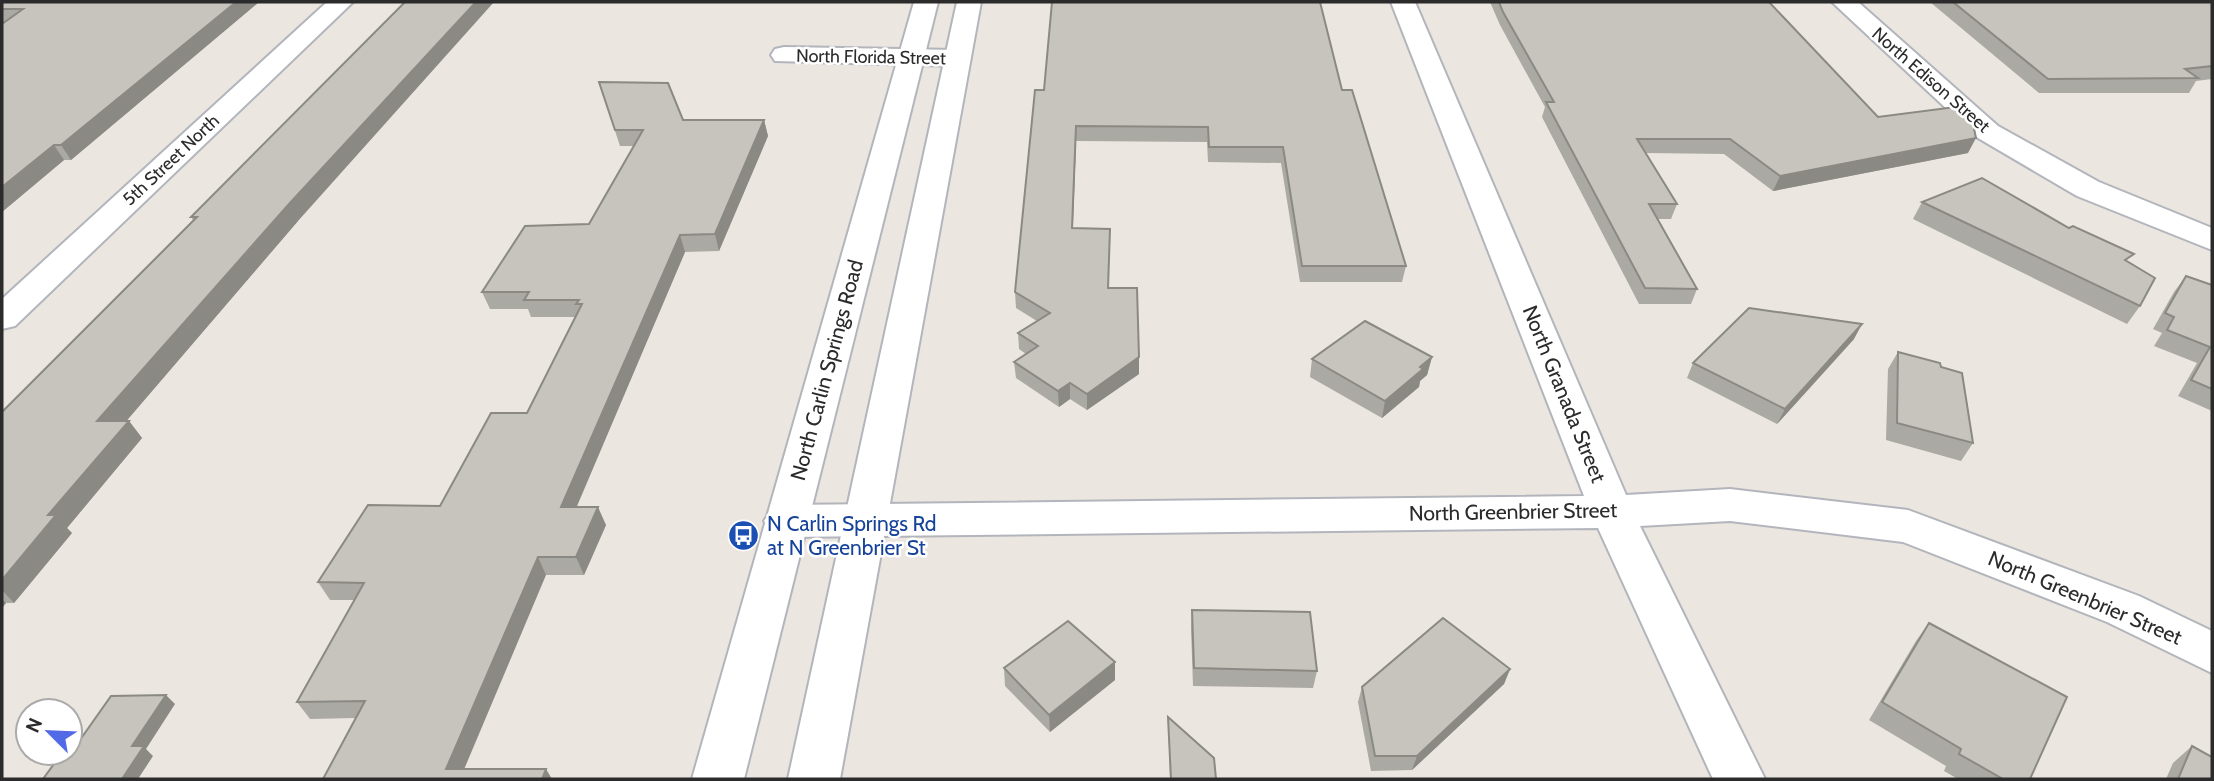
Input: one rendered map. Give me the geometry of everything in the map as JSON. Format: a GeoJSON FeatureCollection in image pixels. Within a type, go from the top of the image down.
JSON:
{"type":"FeatureCollection","features":[{"type":"Feature","properties":{"kind":"street","name":"5th Street North"},"geometry":{"type":"LineString","coordinates":[[2,318],[341,2]]}},
{"type":"Feature","properties":{"kind":"street","name":"North Carlin Springs Road"},"geometry":{"type":"LineString","coordinates":[[718,779],[926,2]]}},
{"type":"Feature","properties":{"kind":"street"},"geometry":{"type":"LineString","coordinates":[[814,779],[969,2]]}},
{"type":"Feature","properties":{"kind":"street","name":"North Granada Street"},"geometry":{"type":"LineString","coordinates":[[1403,2],[1612,512],[1739,779]]}},
{"type":"Feature","properties":{"kind":"street","name":"North Edison Street"},"geometry":{"type":"LineString","coordinates":[[1844,2],[1987,132],[2088,189],[2212,240]]}},
{"type":"Feature","properties":{"kind":"street","name":"North Florida Street"},"geometry":{"type":"LineString","coordinates":[[784,55],[958,58]]}},
{"type":"Feature","properties":{"kind":"street","name":"North Greenbrier Street"},"geometry":{"type":"LineString","coordinates":[[786,521],[1612,512],[1730,505],[1908,526],[2123,609],[2212,653]]}},
{"type":"Feature","properties":{"kind":"building"},"geometry":{"type":"Polygon","coordinates":[[[2,2],[236,2],[61,145],[54,145],[2,187],[2,24],[23,9],[2,9],[2,2]]]}},
{"type":"Feature","properties":{"kind":"building"},"geometry":{"type":"Polygon","coordinates":[[[405,2],[476,2],[289,204],[97,421],[129,421],[48,515],[56,515],[2,580],[2,412],[197,217],[191,217],[405,2]]]}},
{"type":"Feature","properties":{"kind":"building"},"geometry":{"type":"Polygon","coordinates":[[[1052,2],[1320,2],[1342,90],[1352,90],[1406,266],[1302,266],[1283,147],[1209,147],[1208,127],[1076,126],[1072,228],[1110,229],[1108,288],[1137,288],[1139,357],[1087,394],[1070,383],[1058,391],[1014,362],[1038,346],[1018,333],[1050,313],[1015,292],[1035,90],[1044,90],[1052,2]]]}},
{"type":"Feature","properties":{"kind":"building"},"geometry":{"type":"Polygon","coordinates":[[[1499,2],[1769,2],[1878,117],[1963,106],[1971,114],[1976,138],[1780,176],[1730,139],[1637,139],[1677,204],[1649,204],[1697,289],[1645,288],[1546,102],[1554,102],[1499,2]]]}},
{"type":"Feature","properties":{"kind":"building"},"geometry":{"type":"Polygon","coordinates":[[[1953,2],[2212,2],[2212,66],[2185,69],[2198,78],[2048,79],[1953,2]]]}},
{"type":"Feature","properties":{"kind":"building"},"geometry":{"type":"Polygon","coordinates":[[[599,82],[668,83],[683,120],[764,120],[715,234],[680,235],[561,507],[598,507],[576,557],[538,557],[446,769],[546,769],[542,779],[323,779],[365,701],[297,702],[364,583],[318,582],[368,505],[440,506],[491,413],[527,413],[582,304],[576,304],[579,300],[524,300],[529,292],[482,292],[525,226],[589,224],[643,130],[615,130],[599,82]]]}},
{"type":"Feature","properties":{"kind":"building"},"geometry":{"type":"Polygon","coordinates":[[[1982,178],[2069,228],[2073,226],[2134,254],[2125,260],[2155,278],[2140,306],[1922,202],[1982,178]]]}},
{"type":"Feature","properties":{"kind":"building"},"geometry":{"type":"Polygon","coordinates":[[[2186,276],[2212,285],[2212,389],[2191,380],[2210,347],[2167,330],[2174,317],[2165,313],[2186,276]]]}},
{"type":"Feature","properties":{"kind":"building"},"geometry":{"type":"Polygon","coordinates":[[[1749,308],[1862,324],[1785,409],[1693,363],[1749,308]]]}},
{"type":"Feature","properties":{"kind":"building"},"geometry":{"type":"Polygon","coordinates":[[[1365,321],[1432,357],[1420,367],[1423,369],[1385,401],[1312,359],[1365,321]]]}},
{"type":"Feature","properties":{"kind":"building"},"geometry":{"type":"Polygon","coordinates":[[[1898,352],[1940,363],[1941,367],[1962,373],[1973,443],[1897,423],[1898,352]]]}},
{"type":"Feature","properties":{"kind":"building"},"geometry":{"type":"Polygon","coordinates":[[[1192,610],[1310,612],[1317,671],[1194,668],[1192,610]]]}},
{"type":"Feature","properties":{"kind":"building"},"geometry":{"type":"Polygon","coordinates":[[[1443,618],[1510,669],[1417,756],[1375,756],[1362,687],[1443,618]]]}},
{"type":"Feature","properties":{"kind":"building"},"geometry":{"type":"Polygon","coordinates":[[[1068,621],[1115,662],[1049,715],[1004,668],[1068,621]]]}},
{"type":"Feature","properties":{"kind":"building"},"geometry":{"type":"Polygon","coordinates":[[[1929,623],[2067,697],[2030,779],[2003,779],[1959,754],[1961,749],[1882,702],[1929,623]]]}},
{"type":"Feature","properties":{"kind":"building"},"geometry":{"type":"Polygon","coordinates":[[[166,695],[132,746],[144,746],[122,779],[43,779],[52,767],[84,767],[84,734],[111,696],[166,695]]]}},
{"type":"Feature","properties":{"kind":"building"},"geometry":{"type":"Polygon","coordinates":[[[1168,717],[1214,758],[1216,779],[1171,779],[1168,717]]]}},
{"type":"Feature","properties":{"kind":"building"},"geometry":{"type":"Polygon","coordinates":[[[2192,746],[2212,757],[2212,779],[2178,779],[2192,746]]]}},
{"type":"Feature","properties":{"kind":"place","name":"N Carlin Springs Rd at N Greenbrier St"},"geometry":{"type":"Point","coordinates":[744,536]}}]}
